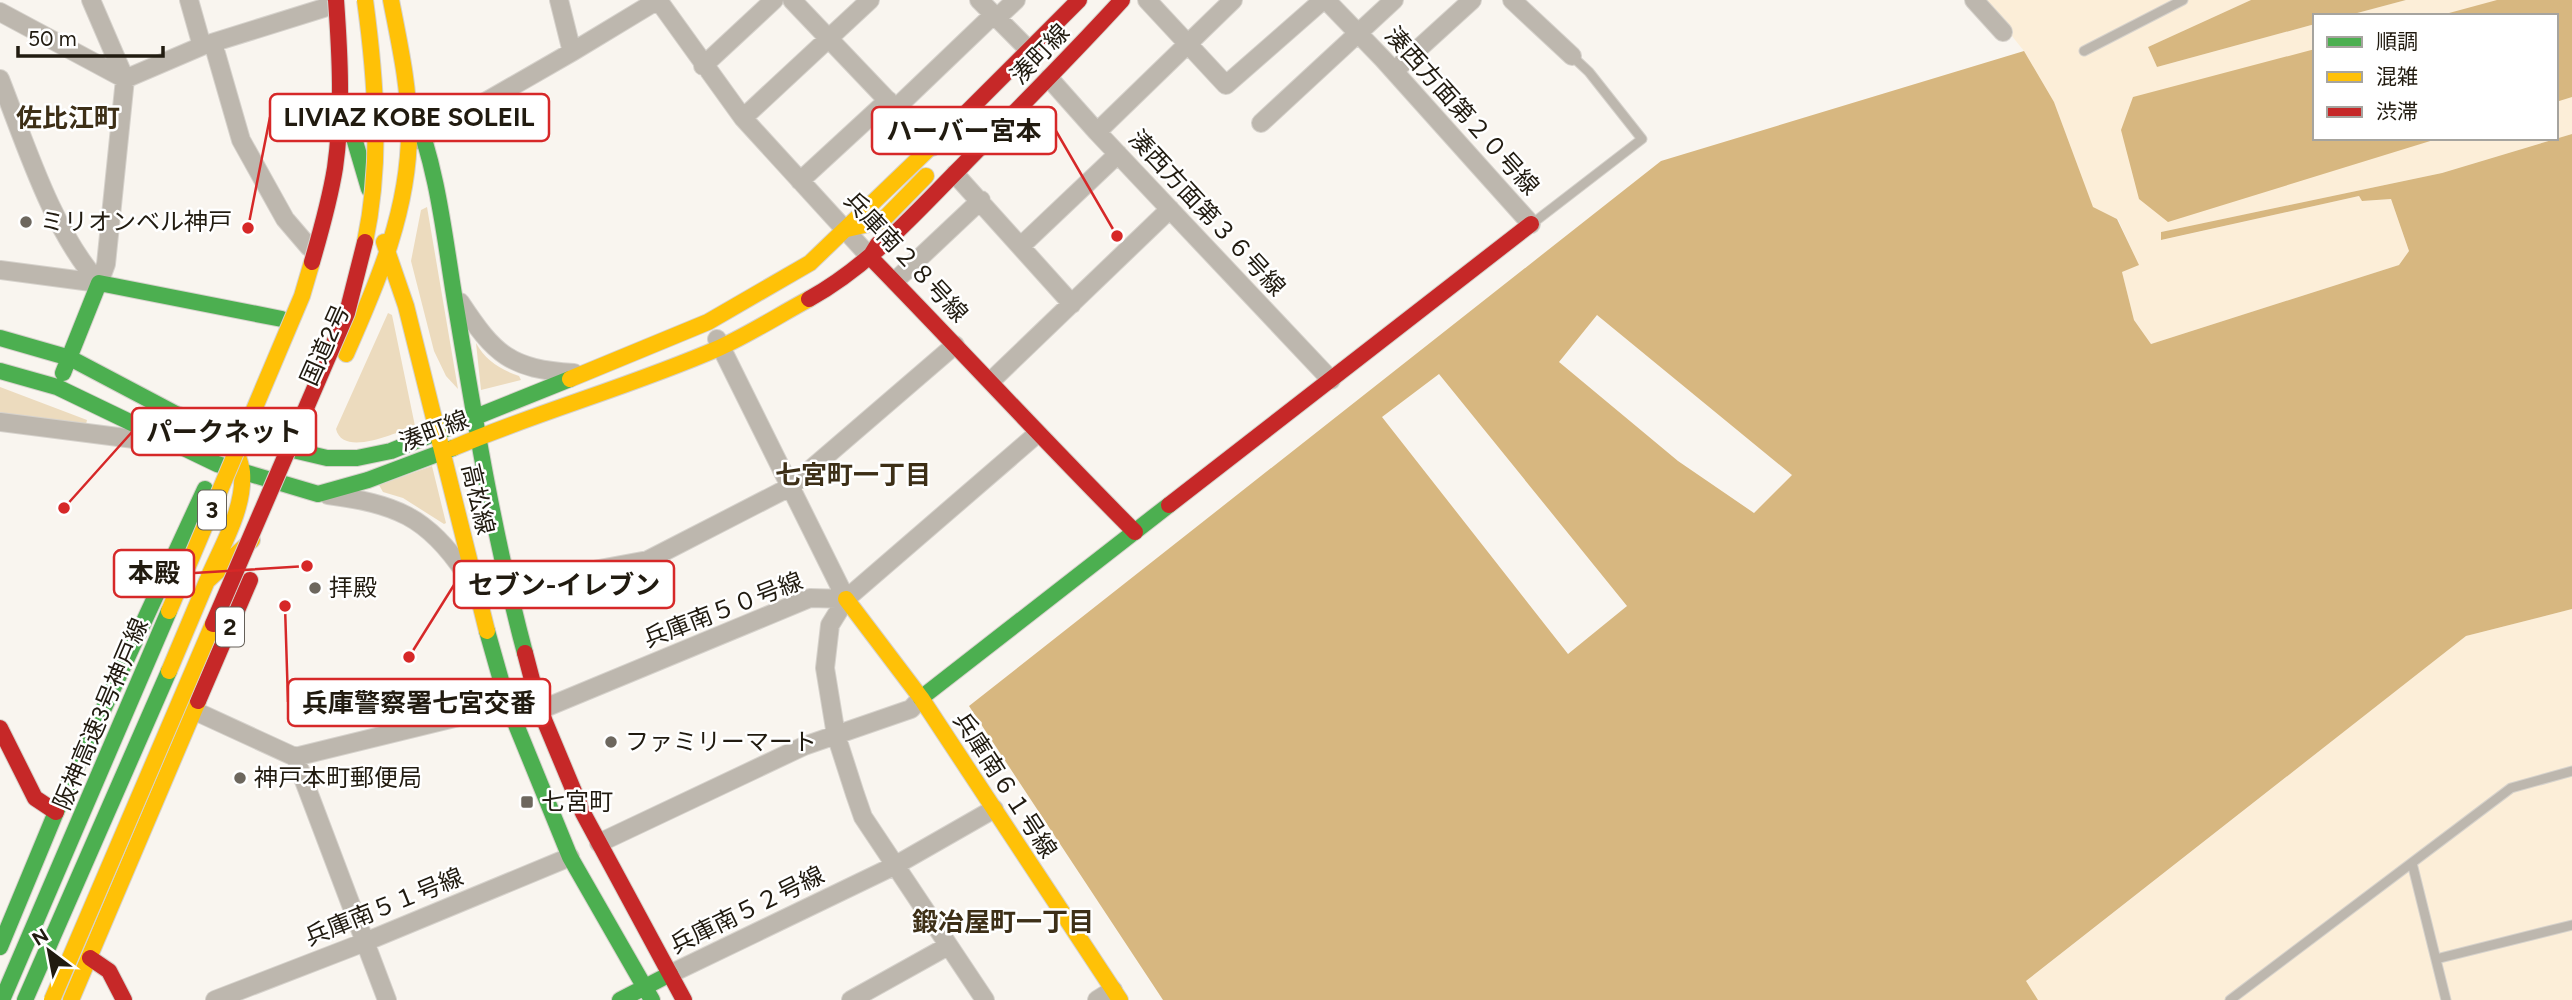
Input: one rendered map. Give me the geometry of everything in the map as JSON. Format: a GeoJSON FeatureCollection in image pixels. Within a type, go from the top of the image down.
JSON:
{"type":"FeatureCollection","features":[{"type":"Feature","properties":{"kind":"main road","name":"3"},"geometry":{"type":"LineString","coordinates":[[52,1000],[347,313],[362,261],[376,173],[376,80],[365,0]]}},
{"type":"Feature","properties":{"kind":"main road","name":"国道2号"},"geometry":{"type":"LineString","coordinates":[[71,1000],[301,454],[365,312],[387,253],[417,141],[391,0]]}},
{"type":"Feature","properties":{"kind":"main road","name":"湊町線"},"geometry":{"type":"LineString","coordinates":[[0,338],[70,358],[176,414],[230,435],[301,454],[327,458],[357,458],[391,452],[708,322],[810,263],[932,147],[1079,0]]}},
{"type":"Feature","properties":{"kind":"main road","name":"湊町線"},"geometry":{"type":"LineString","coordinates":[[870,257],[889,227],[1108,0]]}},
{"type":"Feature","properties":{"kind":"main road","name":"湊町線"},"geometry":{"type":"LineString","coordinates":[[0,371],[57,387],[218,464],[289,487],[318,494],[368,480],[721,347],[825,290],[870,257],[955,174],[1122,0]]}},
{"type":"Feature","properties":{"kind":"main road","name":"国道2号"},"geometry":{"type":"LineString","coordinates":[[1,940],[56,812],[218,464],[282,319],[325,202],[333,143],[334,68],[327,3]]}},
{"type":"Feature","properties":{"kind":"main road","name":"阪神高速3号神戸線"},"geometry":{"type":"LineString","coordinates":[[2,1000],[302,296],[321,232],[335,168],[340,111],[341,58],[327,3]]}},
{"type":"Feature","properties":{"kind":"main road","name":"高松線"},"geometry":{"type":"LineString","coordinates":[[334,68],[387,253],[406,306],[475,587],[508,705],[570,858],[648,994]]}},
{"type":"Feature","properties":{"kind":"main road","name":"湊町線"},"geometry":{"type":"LineString","coordinates":[[964,139],[1004,109]]}},
{"type":"Feature","properties":{"kind":"main road","name":"高松線"},"geometry":{"type":"LineString","coordinates":[[417,141],[455,293],[478,438],[508,586],[540,710],[583,813],[684,1000]]}},
{"type":"Feature","properties":{"kind":"main road"},"geometry":{"type":"LineString","coordinates":[[846,229],[882,221],[936,166]]}},
{"type":"Feature","properties":{"kind":"main road"},"geometry":{"type":"LineString","coordinates":[[921,698],[1531,224]]}},
{"type":"Feature","properties":{"kind":"main road","name":"兵庫南２８号線"},"geometry":{"type":"LineString","coordinates":[[870,257],[992,381],[1037,434],[1135,532]]}},
{"type":"Feature","properties":{"kind":"main road"},"geometry":{"type":"LineString","coordinates":[[57,387],[99,283],[282,319]]}},
{"type":"Feature","properties":{"kind":"main road"},"geometry":{"type":"LineString","coordinates":[[25,1000],[234,513],[242,472],[230,435]]}},
{"type":"Feature","properties":{"kind":"main road"},"geometry":{"type":"LineString","coordinates":[[207,581],[241,552],[281,506]]}},
{"type":"Feature","properties":{"kind":"main road","name":"兵庫南６１号線"},"geometry":{"type":"LineString","coordinates":[[846,599],[921,698],[1116,995]]}},
{"type":"Feature","properties":{"kind":"main road"},"geometry":{"type":"LineString","coordinates":[[0,728],[35,798],[56,812]]}},
{"type":"Feature","properties":{"kind":"main road"},"geometry":{"type":"LineString","coordinates":[[90,958],[109,971],[124,1000]]}},
{"type":"Feature","properties":{"kind":"main road","name":"兵庫南５２号線"},"geometry":{"type":"LineString","coordinates":[[620,1000],[648,994],[670,974]]}},
{"type":"Feature","properties":{"kind":"street"},"geometry":{"type":"LineString","coordinates":[[91,0],[125,79],[106,264],[99,283]]}},
{"type":"Feature","properties":{"kind":"street"},"geometry":{"type":"LineString","coordinates":[[189,0],[208,44],[242,140],[285,219],[309,247]]}},
{"type":"Feature","properties":{"kind":"street"},"geometry":{"type":"LineString","coordinates":[[559,0],[572,52]]}},
{"type":"Feature","properties":{"kind":"street"},"geometry":{"type":"LineString","coordinates":[[417,141],[658,0]]}},
{"type":"Feature","properties":{"kind":"street","name":"兵庫南２８号線"},"geometry":{"type":"LineString","coordinates":[[658,0],[743,118],[870,257]]}},
{"type":"Feature","properties":{"kind":"street"},"geometry":{"type":"LineString","coordinates":[[703,66],[774,0]]}},
{"type":"Feature","properties":{"kind":"street"},"geometry":{"type":"LineString","coordinates":[[792,0],[932,147]]}},
{"type":"Feature","properties":{"kind":"street"},"geometry":{"type":"LineString","coordinates":[[743,118],[870,0]]}},
{"type":"Feature","properties":{"kind":"street"},"geometry":{"type":"LineString","coordinates":[[979,0],[1030,51]]}},
{"type":"Feature","properties":{"kind":"street"},"geometry":{"type":"LineString","coordinates":[[800,181],[1016,0]]}},
{"type":"Feature","properties":{"kind":"street"},"geometry":{"type":"LineString","coordinates":[[1147,0],[1226,85],[1325,0]]}},
{"type":"Feature","properties":{"kind":"street"},"geometry":{"type":"LineString","coordinates":[[1097,132],[1233,0]]}},
{"type":"Feature","properties":{"kind":"street","name":"湊西方面第２０号線"},"geometry":{"type":"LineString","coordinates":[[1325,0],[1394,71],[1531,224]]}},
{"type":"Feature","properties":{"kind":"street"},"geometry":{"type":"LineString","coordinates":[[1261,122],[1394,0]]}},
{"type":"Feature","properties":{"kind":"street"},"geometry":{"type":"LineString","coordinates":[[1394,71],[1472,0]]}},
{"type":"Feature","properties":{"kind":"street"},"geometry":{"type":"LineString","coordinates":[[1512,0],[1572,56]]}},
{"type":"Feature","properties":{"kind":"street"},"geometry":{"type":"LineString","coordinates":[[1974,0],[2003,32]]}},
{"type":"Feature","properties":{"kind":"street"},"geometry":{"type":"LineString","coordinates":[[125,79],[208,44],[327,3]]}},
{"type":"Feature","properties":{"kind":"street"},"geometry":{"type":"LineString","coordinates":[[0,12],[125,79]]}},
{"type":"Feature","properties":{"kind":"street","name":"湊西方面第３６号線"},"geometry":{"type":"LineString","coordinates":[[1049,78],[1331,380]]}},
{"type":"Feature","properties":{"kind":"street"},"geometry":{"type":"LineString","coordinates":[[1,86],[44,189],[80,262],[99,283]]}},
{"type":"Feature","properties":{"kind":"street"},"geometry":{"type":"LineString","coordinates":[[1021,246],[1118,154]]}},
{"type":"Feature","properties":{"kind":"street"},"geometry":{"type":"LineString","coordinates":[[955,174],[1072,304]]}},
{"type":"Feature","properties":{"kind":"street"},"geometry":{"type":"LineString","coordinates":[[895,281],[981,200]]}},
{"type":"Feature","properties":{"kind":"street"},"geometry":{"type":"LineString","coordinates":[[992,381],[1170,209]]}},
{"type":"Feature","properties":{"kind":"street"},"geometry":{"type":"LineString","coordinates":[[0,270],[99,283]]}},
{"type":"Feature","properties":{"kind":"street"},"geometry":{"type":"LineString","coordinates":[[455,293],[493,347],[513,362],[543,371],[581,374]]}},
{"type":"Feature","properties":{"kind":"street"},"geometry":{"type":"LineString","coordinates":[[708,322],[846,599]]}},
{"type":"Feature","properties":{"kind":"street"},"geometry":{"type":"LineString","coordinates":[[508,586],[648,559],[790,487],[955,345]]}},
{"type":"Feature","properties":{"kind":"street"},"geometry":{"type":"LineString","coordinates":[[0,422],[142,440],[165,440]]}},
{"type":"Feature","properties":{"kind":"street"},"geometry":{"type":"LineString","coordinates":[[985,1000],[863,817],[836,735],[825,668],[830,625],[846,599],[1037,434]]}},
{"type":"Feature","properties":{"kind":"street"},"geometry":{"type":"LineString","coordinates":[[318,494],[363,500],[393,509],[419,522],[447,546],[475,587]]}},
{"type":"Feature","properties":{"kind":"street","name":"兵庫南５０号線"},"geometry":{"type":"LineString","coordinates":[[540,710],[810,598],[846,599]]}},
{"type":"Feature","properties":{"kind":"street"},"geometry":{"type":"LineString","coordinates":[[599,843],[804,746],[911,709],[921,698]]}},
{"type":"Feature","properties":{"kind":"street"},"geometry":{"type":"LineString","coordinates":[[195,711],[295,757],[508,705]]}},
{"type":"Feature","properties":{"kind":"street"},"geometry":{"type":"LineString","coordinates":[[295,757],[387,1000]]}},
{"type":"Feature","properties":{"kind":"street","name":"兵庫南５２号線"},"geometry":{"type":"LineString","coordinates":[[670,974],[896,865],[994,809]]}},
{"type":"Feature","properties":{"kind":"street","name":"兵庫南５１号線"},"geometry":{"type":"LineString","coordinates":[[215,1000],[570,858]]}},
{"type":"Feature","properties":{"kind":"street"},"geometry":{"type":"LineString","coordinates":[[851,1000],[948,946]]}},
{"type":"Feature","properties":{"kind":"street"},"geometry":{"type":"LineString","coordinates":[[1097,1000],[1116,995]]}},
{"type":"Feature","properties":{"kind":"lane"},"geometry":{"type":"LineString","coordinates":[[2084,51],[2183,0]]}},
{"type":"Feature","properties":{"kind":"lane"},"geometry":{"type":"LineString","coordinates":[[1531,224],[1642,139],[1572,56]]}},
{"type":"Feature","properties":{"kind":"lane"},"geometry":{"type":"LineString","coordinates":[[2230,1000],[2511,788],[2572,771]]}},
{"type":"Feature","properties":{"kind":"lane"},"geometry":{"type":"LineString","coordinates":[[2412,863],[2446,1000]]}},
{"type":"Feature","properties":{"kind":"lane"},"geometry":{"type":"LineString","coordinates":[[2436,959],[2572,925]]}},
{"type":"Feature","properties":{"kind":"shaded area"},"geometry":{"type":"Polygon","coordinates":[[[1983,0],[2251,0],[2148,47],[2157,67],[2313,25],[2313,140],[2552,140],[2442,173],[2161,232],[2162,240],[2359,196],[2363,201],[2391,199],[2409,251],[2399,265],[2151,344],[2134,320],[2122,272],[2138,264],[2118,219],[2093,208],[2054,102],[2024,51],[1983,0]]]}},
{"type":"Feature","properties":{"kind":"shaded area"},"geometry":{"type":"Polygon","coordinates":[[[2251,0],[2406,0],[2354,14],[2313,14],[2313,25],[2157,67],[2148,47],[2251,0]]]}},
{"type":"Feature","properties":{"kind":"shaded area"},"geometry":{"type":"Polygon","coordinates":[[[2406,0],[2572,0],[2572,134],[2558,138],[2558,14],[2354,14],[2406,0]]]}},
{"type":"Feature","properties":{"kind":"shaded area"},"geometry":{"type":"Polygon","coordinates":[[[2497,0],[2572,0],[2572,97],[2558,101],[2558,14],[2445,14],[2497,0]]]}},
{"type":"Feature","properties":{"kind":"shaded area"},"geometry":{"type":"Polygon","coordinates":[[[2313,50],[2313,140],[2434,140],[2168,222],[2139,199],[2121,130],[2133,97],[2313,50]]]}},
{"type":"Feature","properties":{"kind":"shaded area"},"geometry":{"type":"Polygon","coordinates":[[[2024,51],[2054,102],[2093,207],[2117,219],[2139,265],[2122,272],[2134,320],[2151,344],[2399,265],[2409,251],[2391,199],[2362,201],[2359,196],[2161,240],[2161,232],[2442,173],[2572,134],[2572,609],[2466,636],[2026,981],[2038,1000],[1163,1000],[969,706],[1661,161],[2024,51]],[[1597,315],[1559,362],[1678,461],[1754,513],[1792,475],[1597,315]],[[1439,374],[1382,417],[1568,654],[1627,606],[1439,374]]]}},
{"type":"Feature","properties":{"kind":"shaded area"},"geometry":{"type":"Polygon","coordinates":[[[427,207],[458,389],[446,376],[434,351],[411,261],[421,210],[427,207]]]}},
{"type":"Feature","properties":{"kind":"shaded area"},"geometry":{"type":"Polygon","coordinates":[[[388,313],[392,315],[415,426],[371,441],[349,442],[341,437],[336,429],[388,313]]]}},
{"type":"Feature","properties":{"kind":"shaded area"},"geometry":{"type":"Polygon","coordinates":[[[476,343],[489,359],[519,376],[521,380],[481,390],[476,343]]]}},
{"type":"Feature","properties":{"kind":"shaded area"},"geometry":{"type":"Polygon","coordinates":[[[0,387],[87,420],[86,424],[0,413],[0,387]]]}},
{"type":"Feature","properties":{"kind":"shaded area"},"geometry":{"type":"Polygon","coordinates":[[[432,466],[446,523],[444,524],[403,498],[383,492],[379,485],[432,466]]]}},
{"type":"Feature","properties":{"kind":"shaded area"},"geometry":{"type":"Polygon","coordinates":[[[2572,609],[2572,1000],[2038,1000],[2025,982],[2466,636],[2572,609]]]}},
{"type":"Feature","properties":{"kind":"traffic: fast"},"geometry":{"type":"LineString","coordinates":[[344,104],[369,189]]}},
{"type":"Feature","properties":{"kind":"traffic: fast"},"geometry":{"type":"LineString","coordinates":[[412,105],[435,182],[487,484],[525,653]]}},
{"type":"Feature","properties":{"kind":"traffic: fast"},"geometry":{"type":"LineString","coordinates":[[63,373],[99,283],[282,319]]}},
{"type":"Feature","properties":{"kind":"traffic: fast"},"geometry":{"type":"LineString","coordinates":[[0,338],[70,358],[176,414],[230,435],[327,458],[357,458],[391,451],[570,379]]}},
{"type":"Feature","properties":{"kind":"traffic: fast"},"geometry":{"type":"LineString","coordinates":[[0,371],[57,387],[217,464],[318,494],[368,480],[453,448]]}},
{"type":"Feature","properties":{"kind":"traffic: fast"},"geometry":{"type":"LineString","coordinates":[[0,947],[56,812],[205,489]]}},
{"type":"Feature","properties":{"kind":"traffic: fast"},"geometry":{"type":"LineString","coordinates":[[921,698],[1169,505]]}},
{"type":"Feature","properties":{"kind":"traffic: fast"},"geometry":{"type":"LineString","coordinates":[[2,1000],[169,611]]}},
{"type":"Feature","properties":{"kind":"traffic: fast"},"geometry":{"type":"LineString","coordinates":[[487,631],[508,705],[570,857],[652,1000]]}},
{"type":"Feature","properties":{"kind":"traffic: fast"},"geometry":{"type":"LineString","coordinates":[[25,1000],[169,671]]}},
{"type":"Feature","properties":{"kind":"traffic: fast"},"geometry":{"type":"LineString","coordinates":[[620,1000],[670,974]]}},
{"type":"Feature","properties":{"kind":"traffic: slow"},"geometry":{"type":"LineString","coordinates":[[365,0],[376,121],[374,182],[365,242]]}},
{"type":"Feature","properties":{"kind":"traffic: slow"},"geometry":{"type":"LineString","coordinates":[[346,354],[390,244],[408,158],[407,96],[391,0]]}},
{"type":"Feature","properties":{"kind":"traffic: slow"},"geometry":{"type":"LineString","coordinates":[[570,379],[708,322],[810,263],[965,114]]}},
{"type":"Feature","properties":{"kind":"traffic: slow"},"geometry":{"type":"LineString","coordinates":[[847,229],[882,221],[926,176]]}},
{"type":"Feature","properties":{"kind":"traffic: slow"},"geometry":{"type":"LineString","coordinates":[[384,242],[406,306],[487,631]]}},
{"type":"Feature","properties":{"kind":"traffic: slow"},"geometry":{"type":"LineString","coordinates":[[169,611],[302,296],[312,262]]}},
{"type":"Feature","properties":{"kind":"traffic: slow"},"geometry":{"type":"LineString","coordinates":[[453,448],[719,348],[809,299]]}},
{"type":"Feature","properties":{"kind":"traffic: slow"},"geometry":{"type":"LineString","coordinates":[[209,576],[232,525],[240,499],[242,472],[232,440]]}},
{"type":"Feature","properties":{"kind":"traffic: slow"},"geometry":{"type":"LineString","coordinates":[[169,671],[207,581],[252,540]]}},
{"type":"Feature","properties":{"kind":"traffic: slow"},"geometry":{"type":"LineString","coordinates":[[846,599],[921,698],[1120,1000]]}},
{"type":"Feature","properties":{"kind":"traffic: slow"},"geometry":{"type":"LineString","coordinates":[[52,1000],[213,624]]}},
{"type":"Feature","properties":{"kind":"traffic: slow"},"geometry":{"type":"LineString","coordinates":[[71,1000],[198,701]]}},
{"type":"Feature","properties":{"kind":"traffic: jam"},"geometry":{"type":"LineString","coordinates":[[312,262],[331,191],[338,147],[340,84],[336,0]]}},
{"type":"Feature","properties":{"kind":"traffic: jam"},"geometry":{"type":"LineString","coordinates":[[965,114],[1079,0]]}},
{"type":"Feature","properties":{"kind":"traffic: jam"},"geometry":{"type":"LineString","coordinates":[[809,299],[851,271],[890,238],[1122,0]]}},
{"type":"Feature","properties":{"kind":"traffic: jam"},"geometry":{"type":"LineString","coordinates":[[1169,505],[1531,224]]}},
{"type":"Feature","properties":{"kind":"traffic: jam"},"geometry":{"type":"LineString","coordinates":[[213,624],[347,313],[365,242]]}},
{"type":"Feature","properties":{"kind":"traffic: jam"},"geometry":{"type":"LineString","coordinates":[[878,244],[870,257],[1135,532]]}},
{"type":"Feature","properties":{"kind":"traffic: jam"},"geometry":{"type":"LineString","coordinates":[[198,701],[250,580]]}},
{"type":"Feature","properties":{"kind":"traffic: jam"},"geometry":{"type":"LineString","coordinates":[[525,653],[540,710],[583,813],[684,1000]]}},
{"type":"Feature","properties":{"kind":"traffic: jam"},"geometry":{"type":"LineString","coordinates":[[0,728],[35,798],[56,812]]}},
{"type":"Feature","properties":{"kind":"traffic: jam"},"geometry":{"type":"LineString","coordinates":[[90,958],[109,971],[124,1000]]}},
{"type":"Feature","properties":{"kind":"place","name":"ミリオンベル神戸"},"geometry":{"type":"Point","coordinates":[26,222]}},
{"type":"Feature","properties":{"kind":"place","name":"LIVIAZ KOBE SOLEIL"},"geometry":{"type":"Point","coordinates":[248,228]}},
{"type":"Feature","properties":{"kind":"place","name":"ハーバー宮本"},"geometry":{"type":"Point","coordinates":[1117,236]}},
{"type":"Feature","properties":{"kind":"place","name":"パークネット"},"geometry":{"type":"Point","coordinates":[64,508]}},
{"type":"Feature","properties":{"kind":"place","name":"本殿"},"geometry":{"type":"Point","coordinates":[307,566]}},
{"type":"Feature","properties":{"kind":"place","name":"拝殿"},"geometry":{"type":"Point","coordinates":[315,588]}},
{"type":"Feature","properties":{"kind":"place","name":"兵庫警察署七宮交番"},"geometry":{"type":"Point","coordinates":[285,606]}},
{"type":"Feature","properties":{"kind":"place","name":"セブン-イレブン"},"geometry":{"type":"Point","coordinates":[409,657]}},
{"type":"Feature","properties":{"kind":"place","name":"ファミリーマート"},"geometry":{"type":"Point","coordinates":[611,742]}},
{"type":"Feature","properties":{"kind":"place","name":"神戸本町郵便局"},"geometry":{"type":"Point","coordinates":[240,778]}},
{"type":"Feature","properties":{"kind":"place","name":"七宮町"},"geometry":{"type":"Point","coordinates":[527,802]}},
{"type":"Feature","properties":{"kind":"district","name":"佐比江町"},"geometry":{"type":"Point","coordinates":[68,118]}},
{"type":"Feature","properties":{"kind":"district","name":"七宮町一丁目"},"geometry":{"type":"Point","coordinates":[853,475]}},
{"type":"Feature","properties":{"kind":"district","name":"鍛冶屋町一丁目"},"geometry":{"type":"Point","coordinates":[1003,922]}}]}
